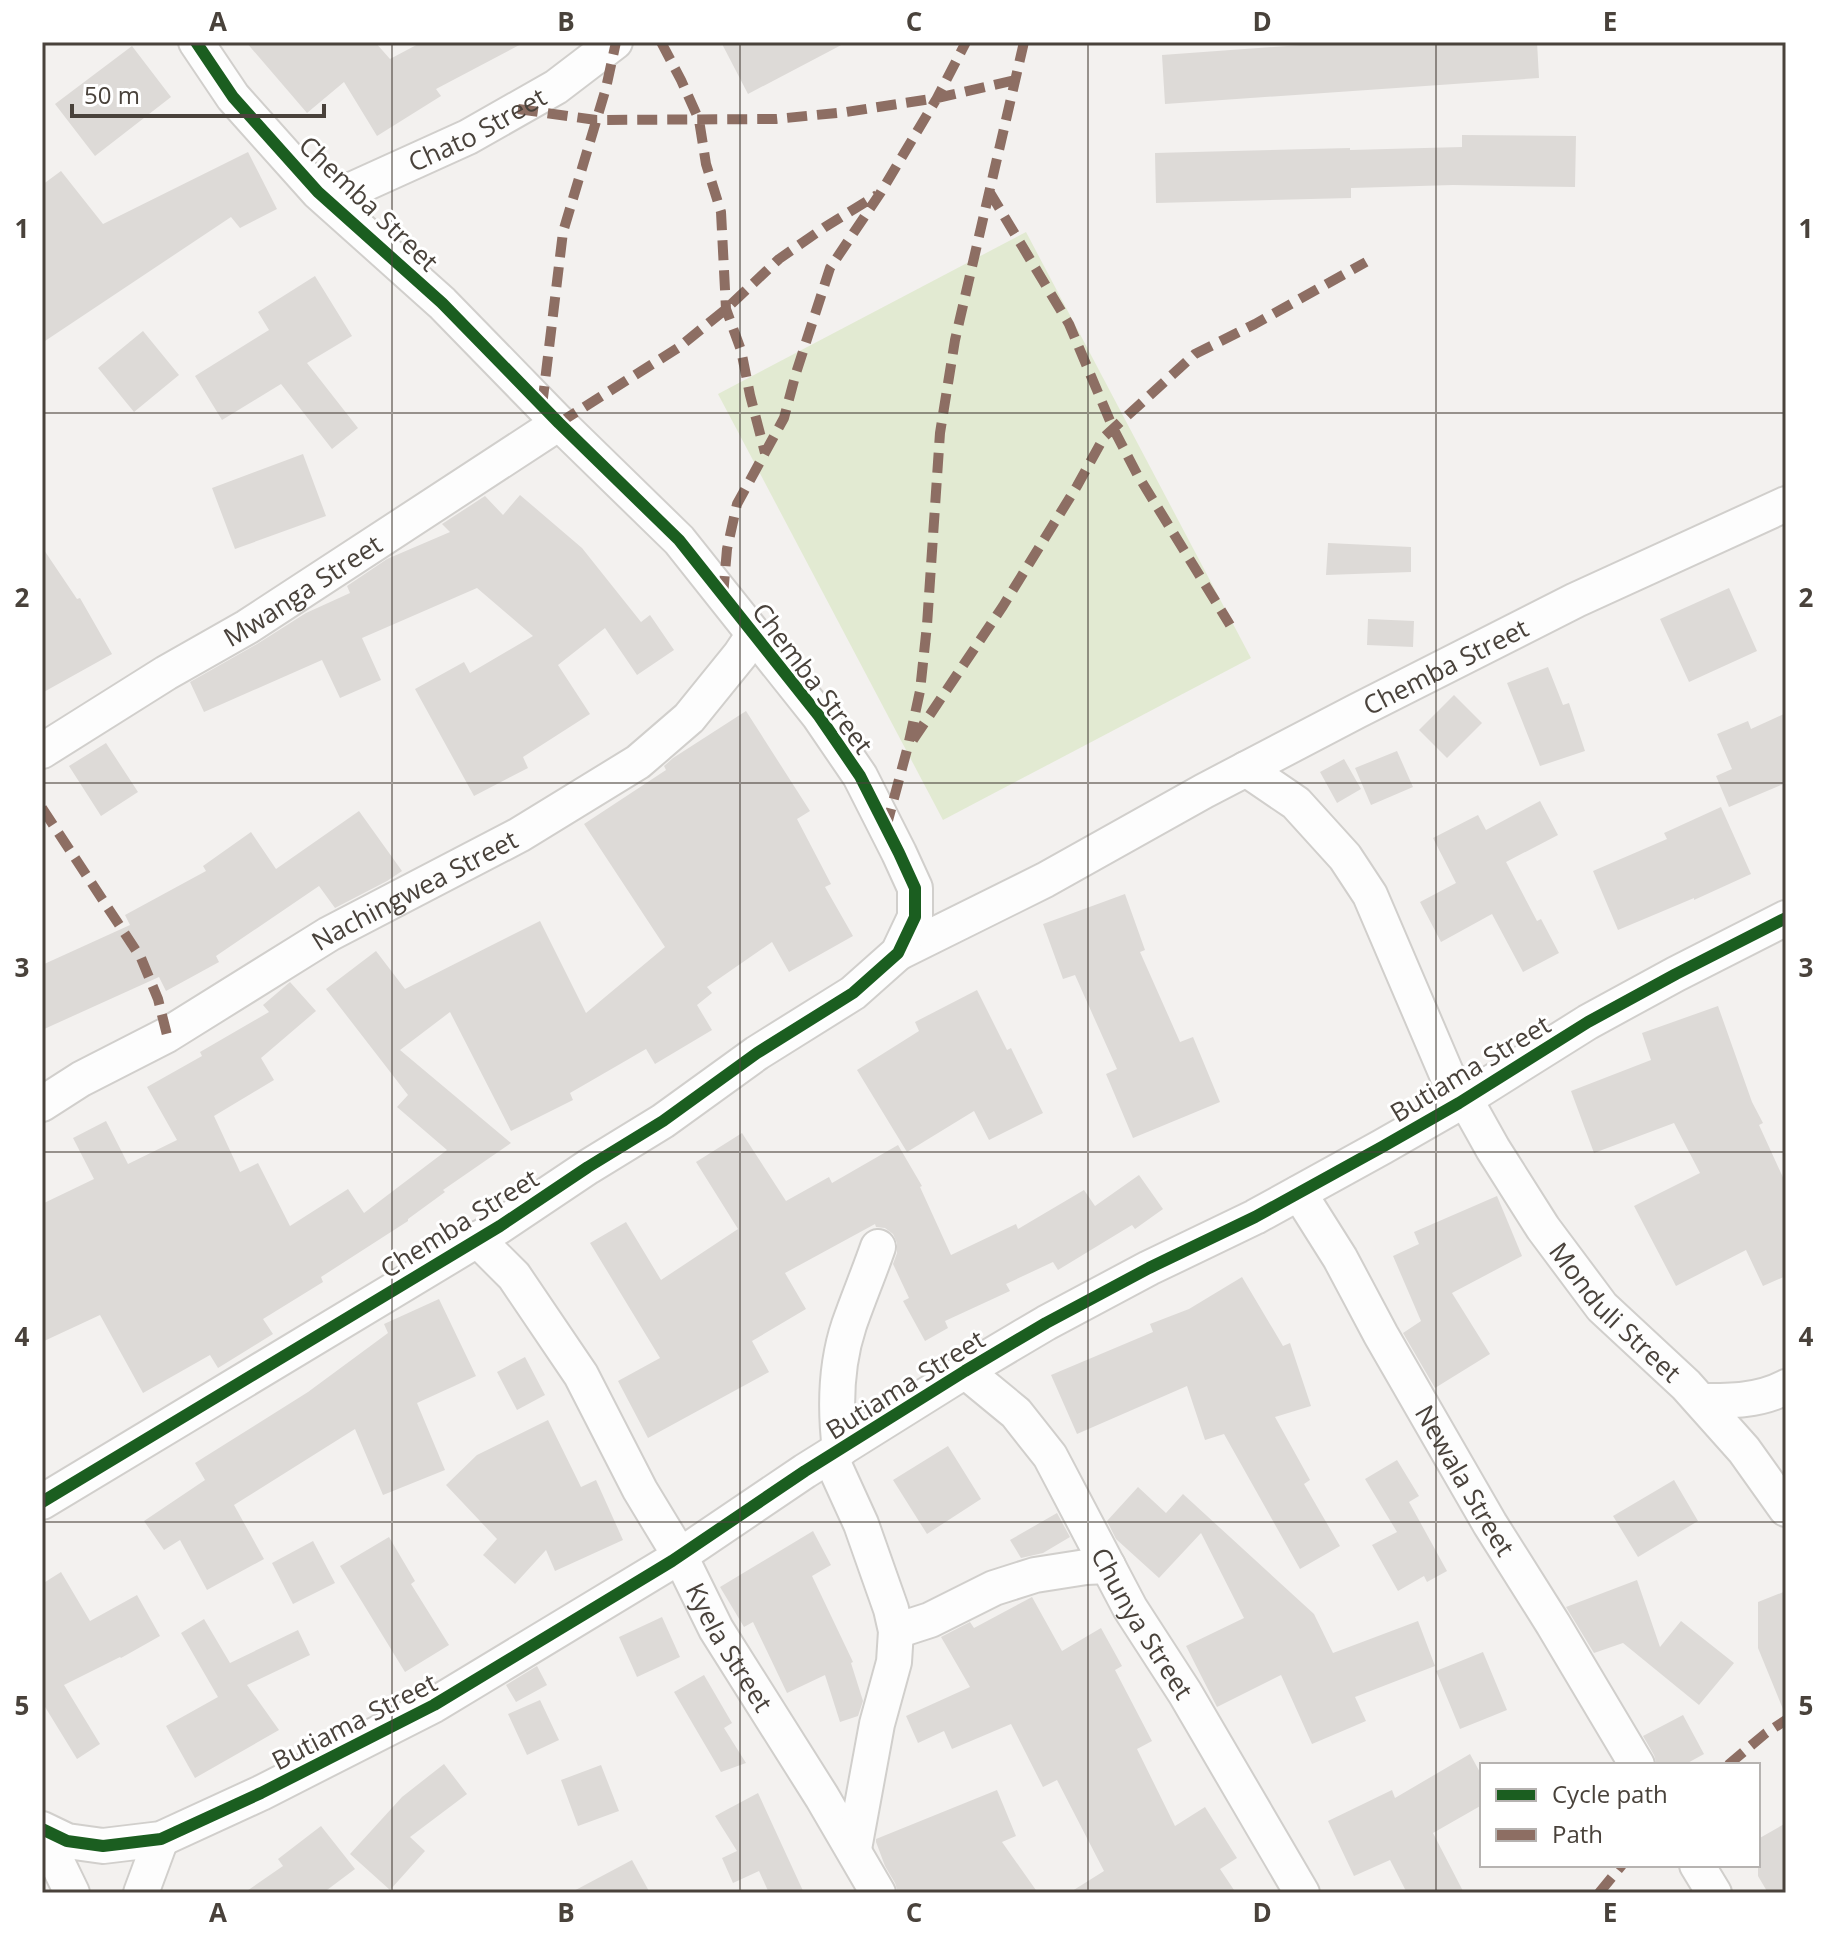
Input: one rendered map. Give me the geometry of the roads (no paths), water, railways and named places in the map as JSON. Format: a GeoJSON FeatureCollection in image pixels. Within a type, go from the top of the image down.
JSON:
{"type":"FeatureCollection","features":[{"type":"Feature","properties":{"kind":"street","name":"Chemba Street"},"geometry":{"type":"LineString","coordinates":[[196,42],[233,97],[318,192],[442,303],[679,540],[819,716],[860,776],[915,888],[915,917],[898,953]]}},
{"type":"Feature","properties":{"kind":"street","name":"Chato Street"},"geometry":{"type":"LineString","coordinates":[[329,200],[481,130],[556,87],[615,42]]}},
{"type":"Feature","properties":{"kind":"street","name":"Mwanga Street"},"geometry":{"type":"LineString","coordinates":[[42,751],[166,673],[247,627],[559,423]]}},
{"type":"Feature","properties":{"kind":"street","name":"Chemba Street"},"geometry":{"type":"LineString","coordinates":[[42,1502],[477,1239],[663,1121],[757,1053],[853,993],[898,953],[1045,880],[1246,769],[1576,600],[1786,504]]}},
{"type":"Feature","properties":{"kind":"street","name":"Nachingwea Street"},"geometry":{"type":"LineString","coordinates":[[42,1104],[81,1079],[167,1035],[329,934],[519,835],[638,762],[689,718],[754,634]]}},
{"type":"Feature","properties":{"kind":"street","name":"Monduli Street"},"geometry":{"type":"LineString","coordinates":[[1246,769],[1296,803],[1345,857],[1370,895],[1462,1101],[1543,1228],[1602,1307],[1701,1401],[1744,1450],[1786,1509]]}},
{"type":"Feature","properties":{"kind":"street","name":"Butiama Street"},"geometry":{"type":"LineString","coordinates":[[42,1830],[67,1841],[103,1846],[161,1839],[261,1793],[434,1705],[680,1556],[835,1453],[1046,1323],[1299,1193],[1462,1101],[1588,1022],[1786,918]]}},
{"type":"Feature","properties":{"kind":"street","name":"Newala Street"},"geometry":{"type":"LineString","coordinates":[[1299,1193],[1340,1258],[1490,1524],[1636,1763]]}},
{"type":"Feature","properties":{"kind":"street","name":"Kyela Street"},"geometry":{"type":"LineString","coordinates":[[477,1239],[514,1276],[581,1375],[640,1490],[680,1556],[716,1629],[854,1849],[878,1893]]}},
{"type":"Feature","properties":{"kind":"street"},"geometry":{"type":"LineString","coordinates":[[854,1849],[877,1724],[894,1662],[896,1631],[891,1609],[835,1453],[836,1420],[848,1328],[878,1247]]}},
{"type":"Feature","properties":{"kind":"street","name":"Chunya Street"},"geometry":{"type":"LineString","coordinates":[[965,1371],[1016,1413],[1050,1456],[1130,1608],[1185,1693],[1302,1893]]}},
{"type":"Feature","properties":{"kind":"street"},"geometry":{"type":"LineString","coordinates":[[1701,1401],[1763,1397],[1786,1387]]}},
{"type":"Feature","properties":{"kind":"street"},"geometry":{"type":"LineString","coordinates":[[896,1631],[930,1620],[994,1588],[1035,1575],[1108,1566]]}},
{"type":"Feature","properties":{"kind":"street"},"geometry":{"type":"LineString","coordinates":[[42,1830],[72,1893]]}},
{"type":"Feature","properties":{"kind":"street"},"geometry":{"type":"LineString","coordinates":[[141,1893],[161,1839]]}},
{"type":"Feature","properties":{"kind":"street"},"geometry":{"type":"LineString","coordinates":[[1698,1867],[1714,1893]]}}]}
